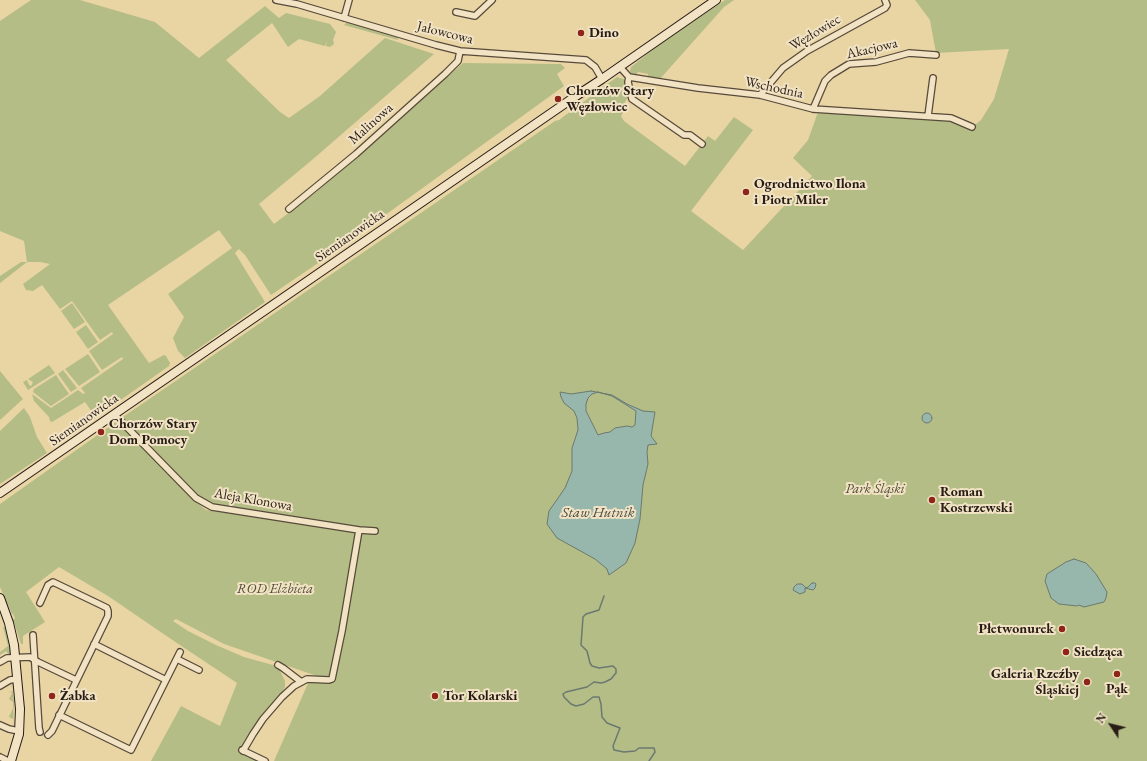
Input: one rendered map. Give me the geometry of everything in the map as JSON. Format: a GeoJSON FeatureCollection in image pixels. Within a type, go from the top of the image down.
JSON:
{"type":"FeatureCollection","features":[{"type":"Feature","properties":{"kind":"street","name":"Jałowcowa"},"geometry":{"type":"LineString","coordinates":[[276,0],[292,2],[460,51],[582,59],[591,63],[602,79]]}},
{"type":"Feature","properties":{"kind":"street"},"geometry":{"type":"LineString","coordinates":[[344,18],[349,0]]}},
{"type":"Feature","properties":{"kind":"street"},"geometry":{"type":"LineString","coordinates":[[456,12],[475,16],[492,0]]}},
{"type":"Feature","properties":{"kind":"street","name":"Siemianowicka"},"geometry":{"type":"LineString","coordinates":[[0,493],[716,0]]}},
{"type":"Feature","properties":{"kind":"street","name":"Węzłowiec"},"geometry":{"type":"LineString","coordinates":[[760,95],[784,68],[807,51],[885,8],[887,5],[885,0]]}},
{"type":"Feature","properties":{"kind":"street","name":"Malinowa"},"geometry":{"type":"LineString","coordinates":[[290,209],[356,154],[445,74],[458,61],[460,51]]}},
{"type":"Feature","properties":{"kind":"street","name":"Akacjowa"},"geometry":{"type":"LineString","coordinates":[[813,110],[825,81],[831,75],[849,64],[876,62],[909,53],[936,55]]}},
{"type":"Feature","properties":{"kind":"street"},"geometry":{"type":"LineString","coordinates":[[620,67],[629,77],[628,82],[632,99],[684,135],[690,135],[702,144]]}},
{"type":"Feature","properties":{"kind":"street","name":"Wschodnia"},"geometry":{"type":"LineString","coordinates":[[629,77],[698,88],[760,95],[813,110],[951,118],[972,127]]}},
{"type":"Feature","properties":{"kind":"street"},"geometry":{"type":"LineString","coordinates":[[928,116],[933,78]]}},
{"type":"Feature","properties":{"kind":"street","name":"Aleja Klonowa"},"geometry":{"type":"LineString","coordinates":[[114,414],[196,498],[212,507],[359,530],[375,531]]}},
{"type":"Feature","properties":{"kind":"street"},"geometry":{"type":"LineString","coordinates":[[265,761],[242,751],[263,719],[282,696],[300,681],[313,678],[332,679],[359,530]]}},
{"type":"Feature","properties":{"kind":"street"},"geometry":{"type":"LineString","coordinates":[[40,603],[48,585],[53,582],[107,608],[108,611],[108,616],[52,731],[48,735]]}},
{"type":"Feature","properties":{"kind":"street"},"geometry":{"type":"LineString","coordinates":[[0,598],[4,619],[13,638],[20,709],[19,732],[9,761],[0,757]]}},
{"type":"Feature","properties":{"kind":"street"},"geometry":{"type":"LineString","coordinates":[[33,635],[40,732]]}},
{"type":"Feature","properties":{"kind":"street"},"geometry":{"type":"LineString","coordinates":[[94,644],[166,680]]}},
{"type":"Feature","properties":{"kind":"street"},"geometry":{"type":"LineString","coordinates":[[59,715],[131,750],[180,652]]}},
{"type":"Feature","properties":{"kind":"street"},"geometry":{"type":"LineString","coordinates":[[0,662],[6,658],[30,657],[76,680]]}},
{"type":"Feature","properties":{"kind":"street"},"geometry":{"type":"LineString","coordinates":[[177,659],[199,670]]}},
{"type":"Feature","properties":{"kind":"street"},"geometry":{"type":"LineString","coordinates":[[278,665],[300,681]]}},
{"type":"Feature","properties":{"kind":"street"},"geometry":{"type":"LineString","coordinates":[[0,686],[10,680],[18,678]]}},
{"type":"Feature","properties":{"kind":"street"},"geometry":{"type":"LineString","coordinates":[[0,725],[19,732]]}},
{"type":"Feature","properties":{"kind":"green space"},"geometry":{"type":"Polygon","coordinates":[[[31,0],[80,0],[155,22],[199,58],[265,6],[279,18],[286,13],[330,24],[336,32],[333,40],[334,44],[330,47],[326,46],[327,41],[325,46],[299,39],[288,47],[272,23],[226,60],[280,112],[289,118],[320,96],[385,38],[434,54],[259,204],[274,224],[316,192],[463,63],[561,64],[565,68],[557,74],[564,86],[327,257],[271,295],[245,255],[239,249],[235,253],[265,302],[185,358],[178,351],[173,338],[184,317],[168,294],[232,248],[219,230],[108,305],[149,363],[164,355],[170,363],[169,366],[68,437],[64,438],[62,431],[92,412],[85,402],[52,422],[34,401],[32,394],[51,408],[78,390],[83,394],[85,393],[81,388],[123,359],[122,357],[102,370],[89,351],[113,334],[112,332],[100,340],[72,301],[60,309],[42,285],[33,291],[26,290],[23,284],[50,264],[27,262],[24,241],[0,231],[0,21],[31,0]]]}},
{"type":"Feature","properties":{"kind":"green space"},"geometry":{"type":"Polygon","coordinates":[[[725,0],[734,0],[724,7],[659,80],[648,78],[648,74],[638,72],[636,76],[631,75],[631,67],[656,47],[725,0]]]}},
{"type":"Feature","properties":{"kind":"green space","name":"Park Śląski"},"geometry":{"type":"Polygon","coordinates":[[[915,0],[1147,0],[1147,761],[274,761],[309,681],[330,681],[361,532],[212,505],[201,499],[124,420],[123,417],[555,121],[559,120],[617,77],[626,80],[629,96],[623,105],[626,107],[621,116],[624,121],[685,166],[708,136],[715,141],[734,117],[753,130],[691,211],[743,250],[812,176],[793,158],[808,140],[818,112],[950,120],[970,129],[981,120],[994,99],[1009,49],[936,53],[930,20],[915,0]]]}},
{"type":"Feature","properties":{"kind":"green space"},"geometry":{"type":"Polygon","coordinates":[[[349,22],[397,36],[398,40],[344,25],[349,22]]]}},
{"type":"Feature","properties":{"kind":"green space"},"geometry":{"type":"Polygon","coordinates":[[[21,262],[27,262],[0,283],[0,276],[21,262]]]}},
{"type":"Feature","properties":{"kind":"green space"},"geometry":{"type":"Polygon","coordinates":[[[72,303],[85,322],[74,329],[61,311],[72,303]]]}},
{"type":"Feature","properties":{"kind":"green space"},"geometry":{"type":"Polygon","coordinates":[[[86,325],[98,342],[88,349],[76,332],[86,325]]]}},
{"type":"Feature","properties":{"kind":"green space"},"geometry":{"type":"Polygon","coordinates":[[[88,354],[100,372],[79,386],[65,369],[88,354]]]}},
{"type":"Feature","properties":{"kind":"green space"},"geometry":{"type":"Polygon","coordinates":[[[49,365],[55,373],[28,390],[23,382],[27,380],[31,386],[33,382],[28,379],[49,365]]]}},
{"type":"Feature","properties":{"kind":"green space"},"geometry":{"type":"Polygon","coordinates":[[[63,370],[77,388],[71,392],[58,374],[63,370]]]}},
{"type":"Feature","properties":{"kind":"green space"},"geometry":{"type":"Polygon","coordinates":[[[0,371],[23,399],[0,420],[0,371]]]}},
{"type":"Feature","properties":{"kind":"green space"},"geometry":{"type":"Polygon","coordinates":[[[56,375],[69,394],[51,406],[33,392],[34,389],[56,375]]]}},
{"type":"Feature","properties":{"kind":"green space"},"geometry":{"type":"Polygon","coordinates":[[[24,408],[30,417],[37,437],[47,453],[0,484],[0,431],[24,408]]]}},
{"type":"Feature","properties":{"kind":"green space","name":"ROD Elżbieta"},"geometry":{"type":"Polygon","coordinates":[[[116,422],[131,434],[194,500],[206,510],[358,532],[331,678],[326,679],[224,644],[176,619],[173,621],[188,631],[216,645],[244,657],[280,667],[285,681],[285,687],[242,750],[262,761],[151,761],[181,706],[220,726],[237,683],[108,596],[59,567],[26,592],[45,622],[23,636],[23,644],[21,644],[13,620],[15,618],[0,587],[0,504],[116,422]]]}},
{"type":"Feature","properties":{"kind":"green space"},"geometry":{"type":"Polygon","coordinates":[[[6,626],[12,655],[10,656],[6,651],[0,655],[0,652],[8,646],[3,627],[6,626]]]}},
{"type":"Feature","properties":{"kind":"green space"},"geometry":{"type":"Polygon","coordinates":[[[12,688],[14,701],[13,728],[9,726],[13,726],[13,719],[9,717],[13,708],[13,702],[9,699],[12,693],[8,691],[11,692],[12,688]]]}},
{"type":"Feature","properties":{"kind":"water","name":"Staw Hutnik"},"geometry":{"type":"Polygon","coordinates":[[[591,391],[597,392],[588,398],[586,411],[598,435],[610,432],[615,428],[627,426],[632,427],[635,425],[636,411],[612,396],[602,393],[612,395],[643,411],[655,412],[651,436],[657,444],[648,445],[648,464],[643,485],[640,519],[635,543],[626,563],[609,575],[607,569],[595,559],[557,538],[547,524],[549,511],[565,488],[572,471],[572,448],[578,430],[577,418],[574,411],[564,403],[560,392],[571,394],[591,391]]]}},
{"type":"Feature","properties":{"kind":"water"},"geometry":{"type":"Polygon","coordinates":[[[927,413],[932,418],[927,423],[922,418],[927,413]]]}},
{"type":"Feature","properties":{"kind":"water"},"geometry":{"type":"Polygon","coordinates":[[[1074,559],[1086,563],[1096,574],[1107,592],[1104,602],[1084,607],[1079,605],[1059,604],[1051,598],[1045,581],[1047,574],[1066,562],[1074,559]]]}},
{"type":"Feature","properties":{"kind":"water"},"geometry":{"type":"Polygon","coordinates":[[[812,583],[816,584],[813,590],[805,588],[805,592],[800,594],[793,590],[797,584],[802,584],[806,588],[812,583]]]}},
{"type":"Feature","properties":{"kind":"waterway"},"geometry":{"type":"LineString","coordinates":[[604,596],[599,610],[586,614],[583,617],[581,645],[587,651],[592,666],[599,668],[613,666],[616,669],[616,673],[611,679],[605,682],[594,682],[587,687],[563,694],[571,704],[576,706],[584,704],[593,697],[599,697],[602,717],[607,723],[620,728],[613,746],[614,750],[624,752],[635,751],[639,748],[654,748],[655,752],[649,761]]}},
{"type":"Feature","properties":{"kind":"place","name":"Dino"},"geometry":{"type":"Point","coordinates":[581,33]}},
{"type":"Feature","properties":{"kind":"place","name":"Chorzów Stary Węzłowiec"},"geometry":{"type":"Point","coordinates":[558,99]}},
{"type":"Feature","properties":{"kind":"place","name":"Ogrodnictwo Ilona i Piotr Miler"},"geometry":{"type":"Point","coordinates":[746,192]}},
{"type":"Feature","properties":{"kind":"place","name":"Chorzów Stary Dom Pomocy"},"geometry":{"type":"Point","coordinates":[101,432]}},
{"type":"Feature","properties":{"kind":"place","name":"Roman Kostrzewski"},"geometry":{"type":"Point","coordinates":[932,500]}},
{"type":"Feature","properties":{"kind":"place","name":"Płetwonurek"},"geometry":{"type":"Point","coordinates":[1062,629]}},
{"type":"Feature","properties":{"kind":"place","name":"Siedząca"},"geometry":{"type":"Point","coordinates":[1066,652]}},
{"type":"Feature","properties":{"kind":"place","name":"Pąk"},"geometry":{"type":"Point","coordinates":[1117,674]}},
{"type":"Feature","properties":{"kind":"place","name":"Galeria Rzeźby Śląskiej"},"geometry":{"type":"Point","coordinates":[1087,682]}},
{"type":"Feature","properties":{"kind":"place","name":"Żabka"},"geometry":{"type":"Point","coordinates":[52,696]}},
{"type":"Feature","properties":{"kind":"place","name":"Tor Kolarski"},"geometry":{"type":"Point","coordinates":[435,696]}}]}
